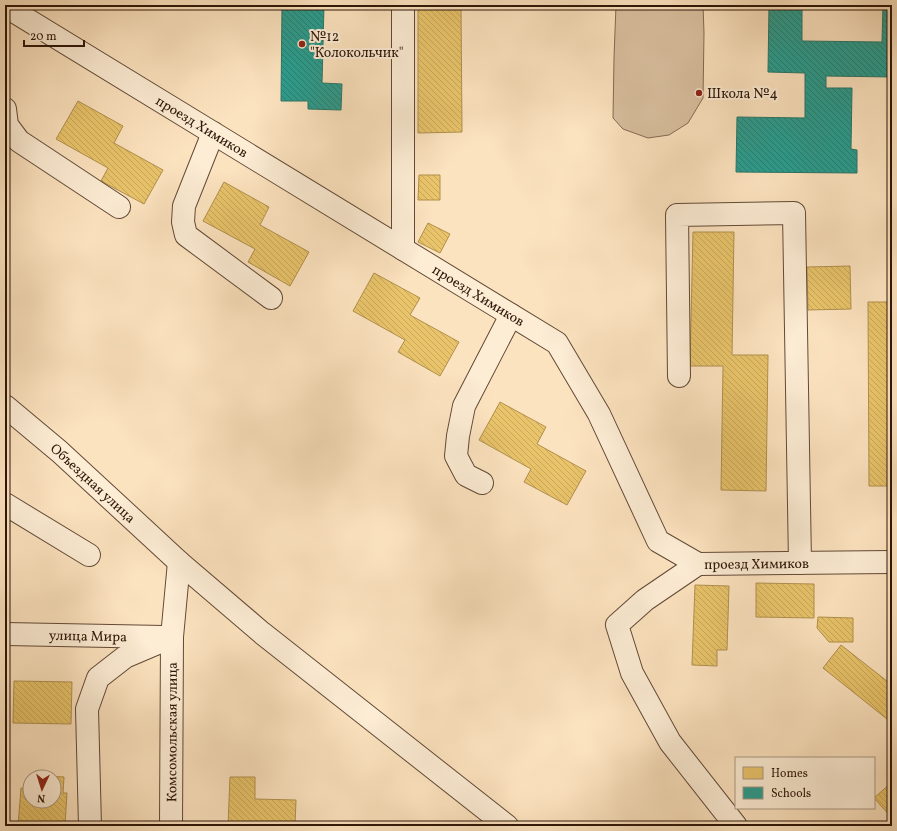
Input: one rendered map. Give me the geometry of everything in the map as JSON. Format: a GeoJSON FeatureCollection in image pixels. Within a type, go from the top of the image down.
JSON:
{"type":"FeatureCollection","features":[{"type":"Feature","properties":{"kind":"street"},"geometry":{"type":"LineString","coordinates":[[403,5],[403,249]]}},
{"type":"Feature","properties":{"kind":"street","name":"проезд Химиков"},"geometry":{"type":"LineString","coordinates":[[5,6],[557,343],[600,414],[658,541],[698,564],[892,562]]}},
{"type":"Feature","properties":{"kind":"street"},"geometry":{"type":"LineString","coordinates":[[5,109],[7,125],[19,141],[119,207]]}},
{"type":"Feature","properties":{"kind":"street"},"geometry":{"type":"LineString","coordinates":[[213,133],[184,206],[182,222],[186,235],[271,298]]}},
{"type":"Feature","properties":{"kind":"street"},"geometry":{"type":"LineString","coordinates":[[679,376],[676,215],[794,213],[800,563]]}},
{"type":"Feature","properties":{"kind":"street"},"geometry":{"type":"LineString","coordinates":[[482,483],[466,475],[456,456],[458,436],[464,406],[511,315]]}},
{"type":"Feature","properties":{"kind":"street","name":"Объездная улица"},"geometry":{"type":"LineString","coordinates":[[5,406],[60,452],[179,562],[262,633],[507,826]]}},
{"type":"Feature","properties":{"kind":"street"},"geometry":{"type":"LineString","coordinates":[[5,504],[89,555]]}},
{"type":"Feature","properties":{"kind":"street","name":"Комсомольская улица"},"geometry":{"type":"LineString","coordinates":[[171,826],[172,637],[179,562]]}},
{"type":"Feature","properties":{"kind":"street"},"geometry":{"type":"LineString","coordinates":[[698,564],[645,600],[617,625],[632,673],[670,742],[736,826]]}},
{"type":"Feature","properties":{"kind":"street","name":"улица Мира"},"geometry":{"type":"LineString","coordinates":[[5,634],[172,637]]}},
{"type":"Feature","properties":{"kind":"street"},"geometry":{"type":"LineString","coordinates":[[90,826],[88,709],[98,678],[125,657],[172,637]]}},
{"type":"Feature","properties":{"kind":"shaded area"},"geometry":{"type":"Polygon","coordinates":[[[616,5],[703,5],[703,98],[688,123],[669,135],[648,138],[623,129],[613,118],[616,5]]]}},
{"type":"Feature","properties":{"kind":"building: Homes"},"geometry":{"type":"Polygon","coordinates":[[[418,5],[461,5],[462,132],[418,133],[418,5]]]}},
{"type":"Feature","properties":{"kind":"building: Homes"},"geometry":{"type":"Polygon","coordinates":[[[78,101],[123,126],[114,143],[163,170],[144,204],[101,181],[108,168],[56,139],[78,101]]]}},
{"type":"Feature","properties":{"kind":"building: Homes"},"geometry":{"type":"Polygon","coordinates":[[[419,175],[440,175],[440,200],[418,200],[419,175]]]}},
{"type":"Feature","properties":{"kind":"building: Homes"},"geometry":{"type":"Polygon","coordinates":[[[224,182],[269,207],[260,225],[309,252],[290,286],[248,262],[255,249],[203,221],[224,182]]]}},
{"type":"Feature","properties":{"kind":"building: Homes"},"geometry":{"type":"Polygon","coordinates":[[[428,223],[450,234],[440,253],[418,242],[428,223]]]}},
{"type":"Feature","properties":{"kind":"building: Homes"},"geometry":{"type":"Polygon","coordinates":[[[693,232],[734,232],[732,355],[768,355],[766,491],[721,490],[723,366],[690,366],[693,232]]]}},
{"type":"Feature","properties":{"kind":"building: Homes"},"geometry":{"type":"Polygon","coordinates":[[[850,266],[851,309],[808,310],[807,267],[850,266]]]}},
{"type":"Feature","properties":{"kind":"building: Homes"},"geometry":{"type":"Polygon","coordinates":[[[374,273],[420,298],[410,315],[459,342],[440,376],[398,352],[405,340],[353,311],[374,273]]]}},
{"type":"Feature","properties":{"kind":"building: Homes"},"geometry":{"type":"Polygon","coordinates":[[[868,302],[892,302],[892,486],[869,486],[868,302]]]}},
{"type":"Feature","properties":{"kind":"building: Homes"},"geometry":{"type":"Polygon","coordinates":[[[500,402],[546,427],[537,444],[586,471],[567,505],[524,482],[531,469],[479,440],[500,402]]]}},
{"type":"Feature","properties":{"kind":"building: Homes"},"geometry":{"type":"Polygon","coordinates":[[[756,583],[814,584],[814,618],[756,617],[756,583]]]}},
{"type":"Feature","properties":{"kind":"building: Homes"},"geometry":{"type":"Polygon","coordinates":[[[695,585],[729,586],[727,650],[717,650],[717,666],[692,665],[695,585]]]}},
{"type":"Feature","properties":{"kind":"building: Homes"},"geometry":{"type":"Polygon","coordinates":[[[818,617],[853,618],[853,642],[829,642],[817,628],[818,617]]]}},
{"type":"Feature","properties":{"kind":"building: Homes"},"geometry":{"type":"Polygon","coordinates":[[[841,645],[892,685],[892,723],[823,668],[841,645]]]}},
{"type":"Feature","properties":{"kind":"building: Homes"},"geometry":{"type":"Polygon","coordinates":[[[14,681],[72,682],[71,724],[13,723],[14,681]]]}},
{"type":"Feature","properties":{"kind":"building: Homes"},"geometry":{"type":"Polygon","coordinates":[[[62,777],[64,777],[63,793],[67,793],[65,825],[45,823],[45,826],[18,826],[21,788],[22,809],[62,809],[62,777]]]}},
{"type":"Feature","properties":{"kind":"building: Homes"},"geometry":{"type":"Polygon","coordinates":[[[230,777],[255,777],[255,799],[296,800],[295,826],[228,826],[230,777]]]}},
{"type":"Feature","properties":{"kind":"building: Homes"},"geometry":{"type":"Polygon","coordinates":[[[892,782],[892,818],[875,799],[875,797],[892,782]]]}},
{"type":"Feature","properties":{"kind":"building: Schools","name":"№12 \"Колокольчик\""},"geometry":{"type":"Polygon","coordinates":[[[282,5],[324,5],[322,83],[342,84],[341,110],[308,109],[308,101],[281,101],[282,5]]]}},
{"type":"Feature","properties":{"kind":"building: Schools"},"geometry":{"type":"Polygon","coordinates":[[[769,5],[802,5],[802,41],[882,42],[883,5],[892,5],[892,77],[826,76],[826,88],[852,88],[851,149],[857,150],[857,173],[736,172],[737,117],[805,118],[805,73],[768,72],[769,5]]]}},
{"type":"Feature","properties":{"kind":"place","name":"№12 \"Колокольчик\""},"geometry":{"type":"Point","coordinates":[302,44]}},
{"type":"Feature","properties":{"kind":"place","name":"Школа №4"},"geometry":{"type":"Point","coordinates":[699,93]}}]}
